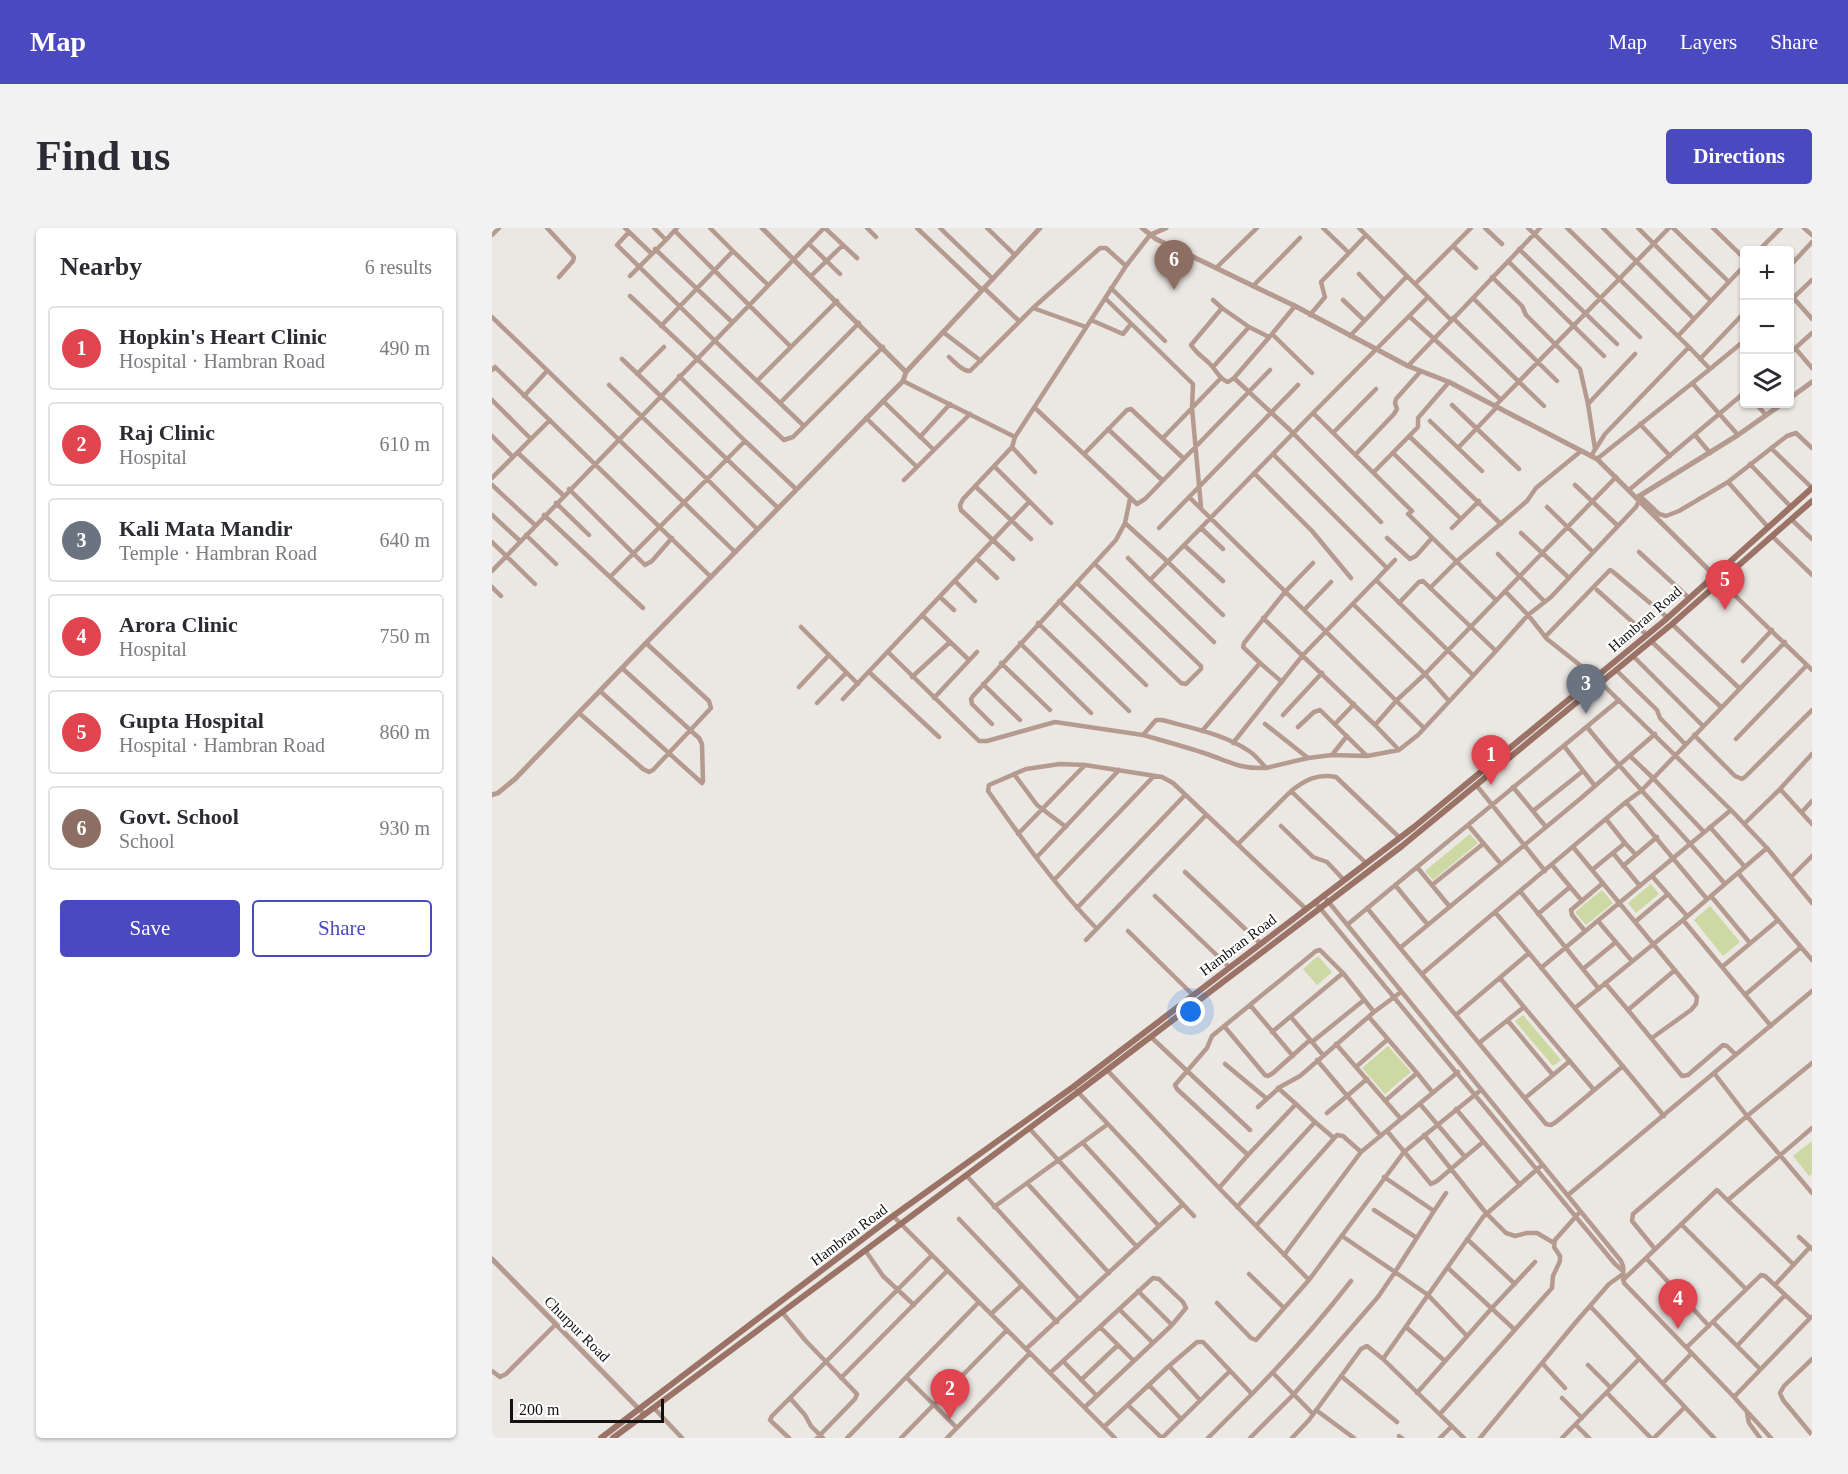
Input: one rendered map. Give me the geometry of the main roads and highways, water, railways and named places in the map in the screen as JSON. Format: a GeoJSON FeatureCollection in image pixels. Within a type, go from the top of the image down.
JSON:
{"type":"FeatureCollection","features":[{"type":"Feature","properties":{"kind":"main road","name":"Hambran Road"},"geometry":{"type":"LineString","coordinates":[[1670,621],[1689,598],[1812,488]]}},
{"type":"Feature","properties":{"kind":"main road","name":"Hambran Road"},"geometry":{"type":"LineString","coordinates":[[613,1438],[1107,1070],[1193,994],[1400,838],[1720,581],[1811,504]]}},
{"type":"Feature","properties":{"kind":"main road","name":"Hambran Road"},"geometry":{"type":"LineString","coordinates":[[601,1438],[893,1216],[1135,1043],[1150,1037],[1329,903],[1477,786],[1598,680],[1616,670],[1633,656],[1649,638]]}},
{"type":"Feature","properties":{"kind":"place","name":"Govt. School"},"geometry":{"type":"Point","coordinates":[1174,290]}},
{"type":"Feature","properties":{"kind":"place","name":"Gupta Hospital"},"geometry":{"type":"Point","coordinates":[1725,610]}},
{"type":"Feature","properties":{"kind":"place","name":"Kali Mata Mandir"},"geometry":{"type":"Point","coordinates":[1586,714]}},
{"type":"Feature","properties":{"kind":"place","name":"Hopkin's Heart Clinic"},"geometry":{"type":"Point","coordinates":[1491,785]}},
{"type":"Feature","properties":{"kind":"place","name":"Arora Clinic"},"geometry":{"type":"Point","coordinates":[1678,1329]}},
{"type":"Feature","properties":{"kind":"place","name":"Raj Clinic"},"geometry":{"type":"Point","coordinates":[950,1419]}}]}
